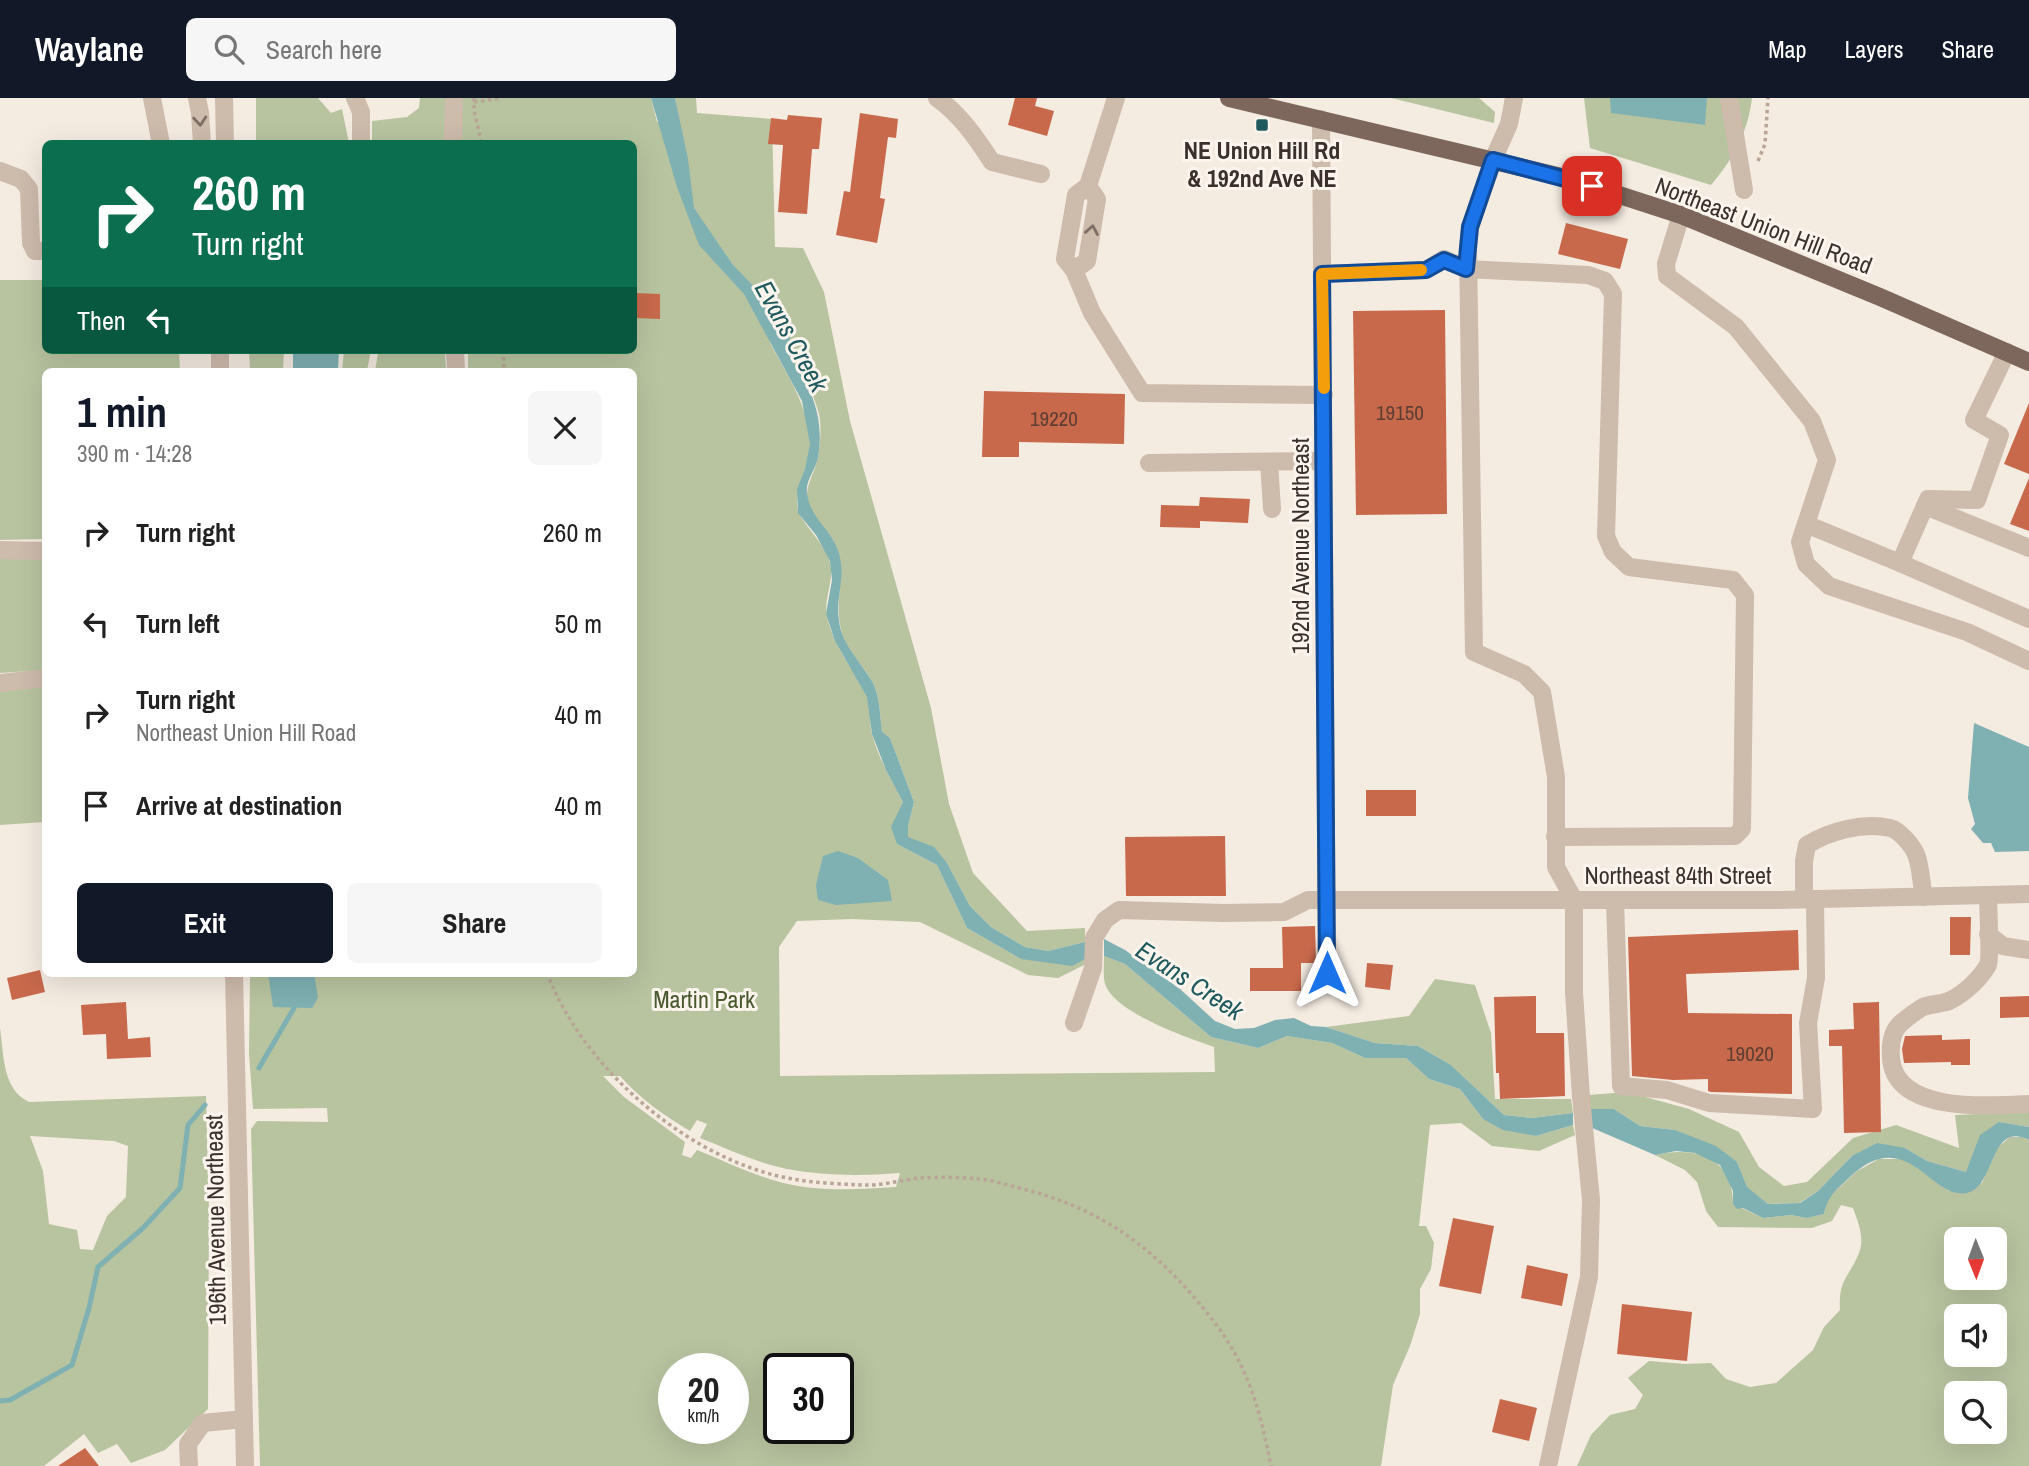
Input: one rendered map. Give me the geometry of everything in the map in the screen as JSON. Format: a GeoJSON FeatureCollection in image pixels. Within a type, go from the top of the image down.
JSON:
{"type":"FeatureCollection","features":[{"type":"Feature","properties":{"kind":"main road","name":"Northeast Union Hill Road"},"geometry":{"type":"LineString","coordinates":[[1228,98],[1570,179],[1681,215],[2029,362]]}},
{"type":"Feature","properties":{"kind":"street"},"geometry":{"type":"LineString","coordinates":[[152,98],[159,140]]}},
{"type":"Feature","properties":{"kind":"street"},"geometry":{"type":"LineString","coordinates":[[197,98],[202,140]]}},
{"type":"Feature","properties":{"kind":"street"},"geometry":{"type":"LineString","coordinates":[[224,98],[225,140]]}},
{"type":"Feature","properties":{"kind":"street"},"geometry":{"type":"LineString","coordinates":[[355,98],[361,111],[361,140]]}},
{"type":"Feature","properties":{"kind":"street"},"geometry":{"type":"LineString","coordinates":[[453,140],[454,98]]}},
{"type":"Feature","properties":{"kind":"street"},"geometry":{"type":"LineString","coordinates":[[937,98],[976,138],[992,162],[1041,174]]}},
{"type":"Feature","properties":{"kind":"street"},"geometry":{"type":"LineString","coordinates":[[1116,98],[1088,186],[1097,199],[1087,261],[1074,270],[1092,313],[1142,393],[1324,396]]}},
{"type":"Feature","properties":{"kind":"street"},"geometry":{"type":"LineString","coordinates":[[1514,98],[1509,124],[1493,160],[1470,227],[1466,269],[1474,652],[1524,674],[1542,692],[1556,777],[1556,867],[1574,900],[1574,992],[1591,1200],[1589,1277],[1548,1466]]}},
{"type":"Feature","properties":{"kind":"street"},"geometry":{"type":"LineString","coordinates":[[1729,98],[1744,190]]}},
{"type":"Feature","properties":{"kind":"street","name":"192nd Avenue Northeast"},"geometry":{"type":"LineString","coordinates":[[1321,119],[1327,973]]}},
{"type":"Feature","properties":{"kind":"street"},"geometry":{"type":"LineString","coordinates":[[0,171],[21,179],[29,189],[31,243],[35,251],[42,251]]}},
{"type":"Feature","properties":{"kind":"street"},"geometry":{"type":"LineString","coordinates":[[1681,215],[1666,264],[1667,276],[1736,327],[1812,421],[1826,460],[1800,542],[1807,564],[1829,586],[1967,632],[2029,661]]}},
{"type":"Feature","properties":{"kind":"street"},"geometry":{"type":"LineString","coordinates":[[1322,274],[1426,270],[1444,260],[1466,269],[1588,275],[1605,281],[1613,294],[1606,536],[1613,552],[1629,567],[1733,580],[1745,595],[1742,829],[1735,835],[1555,836]]}},
{"type":"Feature","properties":{"kind":"street"},"geometry":{"type":"LineString","coordinates":[[1899,563],[1928,499],[1977,500],[2000,435],[1973,420],[2007,352]]}},
{"type":"Feature","properties":{"kind":"street"},"geometry":{"type":"LineString","coordinates":[[1149,463],[1323,461]]}},
{"type":"Feature","properties":{"kind":"street"},"geometry":{"type":"LineString","coordinates":[[1269,462],[1272,509]]}},
{"type":"Feature","properties":{"kind":"street"},"geometry":{"type":"LineString","coordinates":[[1925,506],[2029,548]]}},
{"type":"Feature","properties":{"kind":"street"},"geometry":{"type":"LineString","coordinates":[[1806,524],[2029,619]]}},
{"type":"Feature","properties":{"kind":"street"},"geometry":{"type":"LineString","coordinates":[[0,550],[42,551]]}},
{"type":"Feature","properties":{"kind":"street"},"geometry":{"type":"LineString","coordinates":[[0,683],[42,678]]}},
{"type":"Feature","properties":{"kind":"street"},"geometry":{"type":"LineString","coordinates":[[1615,900],[1621,1086],[1667,1090],[1709,1103],[1812,1109],[1808,1023],[1816,978],[1804,861],[1807,845],[1824,835],[1854,827],[1892,828],[1906,839],[1916,855],[1924,897]]}},
{"type":"Feature","properties":{"kind":"street","name":"Northeast 84th Street"},"geometry":{"type":"LineString","coordinates":[[1074,1023],[1093,968],[1094,938],[1105,919],[1119,910],[1284,912],[1308,900],[1810,899],[2029,894]]}},
{"type":"Feature","properties":{"kind":"street"},"geometry":{"type":"LineString","coordinates":[[1988,895],[1990,962],[1970,987],[1949,1001],[1922,1008],[1899,1025],[1891,1040],[1891,1059],[1895,1077],[1912,1091],[1948,1104],[1972,1107],[2029,1104]]}},
{"type":"Feature","properties":{"kind":"street"},"geometry":{"type":"LineString","coordinates":[[1988,934],[2003,946],[2029,950]]}},
{"type":"Feature","properties":{"kind":"street","name":"196th Avenue Northeast"},"geometry":{"type":"LineString","coordinates":[[234,977],[245,1466]]}},
{"type":"Feature","properties":{"kind":"street"},"geometry":{"type":"LineString","coordinates":[[189,1466],[188,1444],[203,1423],[244,1419]]}},
{"type":"Feature","properties":{"kind":"path"},"geometry":{"type":"LineString","coordinates":[[481,140],[474,100],[501,98]]}},
{"type":"Feature","properties":{"kind":"path"},"geometry":{"type":"LineString","coordinates":[[548,977],[556,998],[607,1070],[646,1108],[696,1142],[744,1165],[793,1179],[866,1185],[921,1178],[979,1178],[1045,1194],[1138,1241],[1174,1273],[1217,1325],[1245,1373],[1263,1426],[1271,1466]]}},
{"type":"Feature","properties":{"kind":"green space"},"geometry":{"type":"Polygon","coordinates":[[[256,98],[318,98],[331,113],[342,109],[348,140],[256,140],[256,98]]]}},
{"type":"Feature","properties":{"kind":"green space"},"geometry":{"type":"Polygon","coordinates":[[[420,98],[445,98],[445,140],[372,140],[372,121],[407,117],[419,108],[420,98]]]}},
{"type":"Feature","properties":{"kind":"green space","name":"Martin Park"},"geometry":{"type":"Polygon","coordinates":[[[456,98],[651,98],[657,122],[680,123],[675,98],[696,98],[697,113],[772,119],[775,247],[803,248],[824,292],[850,421],[931,708],[949,804],[973,873],[1027,931],[1085,928],[1085,942],[1048,951],[1025,947],[991,927],[970,906],[947,863],[908,838],[914,802],[890,738],[882,733],[875,687],[843,636],[839,614],[840,569],[836,547],[811,512],[807,501],[819,451],[819,414],[800,373],[769,341],[796,390],[806,416],[810,452],[798,493],[798,510],[829,559],[831,573],[826,610],[830,628],[867,697],[875,743],[903,802],[898,815],[897,844],[937,865],[967,928],[1021,959],[1085,959],[1084,965],[1058,978],[1028,975],[920,922],[852,919],[797,921],[779,947],[780,1076],[1215,1072],[1214,1047],[1153,1023],[1122,1005],[1111,995],[1104,981],[1104,956],[1125,964],[1211,1037],[1258,1048],[1287,1036],[1332,1043],[1365,1058],[1406,1058],[1429,1079],[1460,1089],[1483,1119],[1536,1136],[1573,1125],[1575,1135],[1539,1151],[1492,1146],[1461,1123],[1430,1125],[1419,1226],[1426,1226],[1434,1243],[1431,1269],[1420,1289],[1420,1314],[1393,1385],[1381,1466],[260,1466],[251,1129],[257,1121],[328,1122],[327,1108],[253,1109],[249,1053],[250,977],[637,977],[637,368],[468,368],[468,354],[637,354],[637,140],[459,140],[456,98]],[[603,1076],[624,1097],[685,1142],[682,1155],[691,1158],[697,1150],[763,1177],[804,1187],[896,1187],[900,1173],[815,1173],[787,1169],[743,1155],[700,1138],[707,1124],[697,1120],[690,1131],[636,1092],[620,1076],[603,1076]]]}},
{"type":"Feature","properties":{"kind":"green space"},"geometry":{"type":"Polygon","coordinates":[[[1391,98],[1479,98],[1495,112],[1494,123],[1391,98]]]}},
{"type":"Feature","properties":{"kind":"green space"},"geometry":{"type":"Polygon","coordinates":[[[1584,98],[1752,98],[1747,122],[1738,144],[1711,185],[1590,148],[1584,98]]]}},
{"type":"Feature","properties":{"kind":"green space"},"geometry":{"type":"Polygon","coordinates":[[[0,280],[42,280],[42,354],[179,354],[180,368],[42,368],[42,539],[0,540],[0,280]]]}},
{"type":"Feature","properties":{"kind":"green space"},"geometry":{"type":"Polygon","coordinates":[[[249,354],[284,354],[283,368],[250,368],[249,354]]]}},
{"type":"Feature","properties":{"kind":"green space"},"geometry":{"type":"Polygon","coordinates":[[[344,354],[370,354],[368,368],[342,368],[344,354]]]}},
{"type":"Feature","properties":{"kind":"green space"},"geometry":{"type":"Polygon","coordinates":[[[378,354],[445,354],[446,368],[376,368],[378,354]]]}},
{"type":"Feature","properties":{"kind":"green space"},"geometry":{"type":"Polygon","coordinates":[[[0,556],[42,556],[42,670],[0,673],[0,556]]]}},
{"type":"Feature","properties":{"kind":"green space"},"geometry":{"type":"Polygon","coordinates":[[[42,685],[42,822],[0,825],[0,690],[42,685]]]}},
{"type":"Feature","properties":{"kind":"green space"},"geometry":{"type":"Polygon","coordinates":[[[1435,979],[1475,985],[1491,1033],[1495,1099],[1571,1099],[1573,1113],[1532,1118],[1504,1115],[1451,1065],[1418,1046],[1375,1043],[1326,1027],[1409,1016],[1435,979]]]}},
{"type":"Feature","properties":{"kind":"green space"},"geometry":{"type":"Polygon","coordinates":[[[0,1028],[9,1080],[20,1096],[29,1102],[206,1096],[209,1211],[208,1409],[165,1450],[131,1463],[117,1444],[98,1453],[84,1434],[44,1466],[0,1466],[0,1028]],[[30,1136],[43,1171],[49,1224],[77,1230],[80,1249],[93,1250],[107,1216],[126,1197],[128,1146],[114,1141],[30,1136]]]}},
{"type":"Feature","properties":{"kind":"green space"},"geometry":{"type":"Polygon","coordinates":[[[1627,1092],[1689,1109],[1739,1132],[1759,1167],[1784,1186],[1807,1182],[1853,1138],[1896,1125],[1959,1148],[1955,1115],[2029,1112],[2029,1127],[1999,1122],[1966,1172],[1927,1161],[1905,1148],[1852,1156],[1818,1191],[1799,1203],[1768,1204],[1747,1188],[1737,1162],[1675,1130],[1640,1126],[1614,1109],[1588,1109],[1589,1095],[1627,1092]]]}},
{"type":"Feature","properties":{"kind":"green space"},"geometry":{"type":"Polygon","coordinates":[[[2010,1137],[2029,1140],[2029,1466],[1577,1466],[1591,1435],[1610,1415],[1635,1409],[1643,1395],[1628,1378],[1649,1361],[1711,1363],[1726,1379],[1750,1387],[1776,1383],[1813,1350],[1824,1327],[1840,1310],[1842,1285],[1861,1247],[1860,1230],[1853,1208],[1841,1205],[1832,1221],[1812,1228],[1718,1227],[1706,1211],[1697,1182],[1685,1170],[1655,1155],[1684,1152],[1709,1158],[1719,1165],[1726,1175],[1733,1204],[1763,1218],[1791,1215],[1807,1218],[1824,1214],[1828,1198],[1857,1171],[1879,1159],[1905,1159],[1949,1191],[1982,1183],[1997,1148],[2010,1137]]]}},
{"type":"Feature","properties":{"kind":"water"},"geometry":{"type":"Polygon","coordinates":[[[651,98],[675,98],[688,159],[694,208],[733,265],[761,294],[790,336],[788,354],[814,403],[820,428],[820,443],[807,493],[815,516],[833,540],[840,558],[838,611],[841,630],[875,687],[882,732],[890,738],[914,802],[908,837],[934,847],[947,863],[970,906],[991,927],[1025,947],[1048,951],[1085,942],[1085,959],[1072,966],[1021,959],[967,928],[937,865],[897,844],[891,827],[903,802],[886,770],[872,734],[867,697],[835,641],[826,614],[832,580],[830,561],[816,535],[798,513],[797,489],[805,469],[810,444],[802,401],[744,294],[699,245],[677,187],[651,98]]]}},
{"type":"Feature","properties":{"kind":"water"},"geometry":{"type":"Polygon","coordinates":[[[1610,98],[1707,98],[1705,125],[1611,113],[1610,98]]]}},
{"type":"Feature","properties":{"kind":"water"},"geometry":{"type":"Polygon","coordinates":[[[293,354],[339,354],[338,368],[293,368],[293,354]]]}},
{"type":"Feature","properties":{"kind":"water"},"geometry":{"type":"Polygon","coordinates":[[[1974,723],[2029,747],[2029,851],[1995,852],[1991,843],[1983,843],[1971,829],[1975,824],[1968,798],[1974,723]]]}},
{"type":"Feature","properties":{"kind":"water"},"geometry":{"type":"Polygon","coordinates":[[[838,851],[858,858],[888,880],[892,901],[836,905],[818,900],[816,885],[823,856],[838,851]]]}},
{"type":"Feature","properties":{"kind":"water"},"geometry":{"type":"Polygon","coordinates":[[[1104,939],[1125,950],[1180,989],[1215,1021],[1235,1029],[1254,1028],[1275,1020],[1294,1018],[1311,1026],[1326,1027],[1375,1043],[1418,1046],[1451,1065],[1504,1115],[1532,1118],[1573,1113],[1573,1125],[1536,1136],[1503,1130],[1483,1119],[1460,1089],[1429,1079],[1406,1058],[1365,1058],[1332,1043],[1287,1036],[1258,1048],[1211,1037],[1125,964],[1104,956],[1104,939]]]}},
{"type":"Feature","properties":{"kind":"water"},"geometry":{"type":"Polygon","coordinates":[[[269,977],[315,977],[318,998],[312,1008],[273,1007],[269,977]]]}},
{"type":"Feature","properties":{"kind":"water"},"geometry":{"type":"Polygon","coordinates":[[[1588,1109],[1614,1109],[1640,1126],[1675,1130],[1716,1146],[1737,1162],[1747,1187],[1768,1204],[1800,1203],[1818,1191],[1852,1156],[1877,1143],[1905,1148],[1927,1161],[1966,1172],[1980,1135],[1999,1122],[2029,1127],[2029,1140],[2016,1136],[2007,1139],[1999,1146],[1983,1179],[1976,1188],[1967,1193],[1954,1192],[1917,1168],[1888,1158],[1871,1162],[1851,1176],[1831,1197],[1824,1214],[1807,1218],[1791,1215],[1763,1218],[1743,1208],[1737,1209],[1733,1204],[1733,1191],[1720,1165],[1695,1153],[1676,1151],[1655,1155],[1590,1127],[1588,1109]]]}},
{"type":"Feature","properties":{"kind":"building"},"geometry":{"type":"Polygon","coordinates":[[[1015,98],[1037,98],[1035,106],[1054,111],[1047,136],[1008,125],[1015,98]]]}},
{"type":"Feature","properties":{"kind":"building"},"geometry":{"type":"Polygon","coordinates":[[[860,113],[898,119],[896,138],[888,137],[880,198],[885,199],[877,243],[836,235],[844,191],[850,192],[860,113]]]}},
{"type":"Feature","properties":{"kind":"building"},"geometry":{"type":"Polygon","coordinates":[[[788,115],[822,118],[819,149],[812,149],[807,214],[778,212],[783,145],[768,144],[771,118],[787,120],[788,115]]]}},
{"type":"Feature","properties":{"kind":"building"},"geometry":{"type":"Polygon","coordinates":[[[1566,223],[1628,239],[1620,269],[1558,254],[1566,223]]]}},
{"type":"Feature","properties":{"kind":"building"},"geometry":{"type":"Polygon","coordinates":[[[637,293],[660,294],[660,319],[637,318],[637,293]]]}},
{"type":"Feature","properties":{"kind":"building"},"geometry":{"type":"Polygon","coordinates":[[[1445,310],[1447,514],[1356,515],[1353,311],[1445,310]]]}},
{"type":"Feature","properties":{"kind":"building"},"geometry":{"type":"Polygon","coordinates":[[[984,391],[1125,394],[1124,444],[1019,442],[1019,457],[982,457],[984,391]]]}},
{"type":"Feature","properties":{"kind":"building"},"geometry":{"type":"Polygon","coordinates":[[[2029,403],[2029,474],[2004,464],[2029,403]]]}},
{"type":"Feature","properties":{"kind":"building"},"geometry":{"type":"Polygon","coordinates":[[[2029,478],[2029,531],[2010,524],[2029,478]]]}},
{"type":"Feature","properties":{"kind":"building"},"geometry":{"type":"Polygon","coordinates":[[[1200,497],[1250,499],[1248,523],[1200,521],[1200,528],[1160,527],[1161,505],[1199,506],[1200,497]]]}},
{"type":"Feature","properties":{"kind":"building"},"geometry":{"type":"Polygon","coordinates":[[[1366,790],[1416,790],[1416,816],[1366,816],[1366,790]]]}},
{"type":"Feature","properties":{"kind":"building"},"geometry":{"type":"Polygon","coordinates":[[[1225,836],[1226,896],[1126,896],[1125,837],[1225,836]]]}},
{"type":"Feature","properties":{"kind":"building"},"geometry":{"type":"Polygon","coordinates":[[[1950,917],[1971,917],[1970,955],[1950,955],[1950,917]]]}},
{"type":"Feature","properties":{"kind":"building"},"geometry":{"type":"Polygon","coordinates":[[[1315,926],[1316,963],[1301,963],[1301,991],[1250,991],[1250,968],[1283,968],[1282,927],[1315,926]]]}},
{"type":"Feature","properties":{"kind":"building"},"geometry":{"type":"Polygon","coordinates":[[[1798,930],[1799,970],[1686,974],[1688,1013],[1792,1014],[1792,1094],[1711,1092],[1708,1091],[1708,1079],[1673,1080],[1632,1076],[1628,937],[1798,930]]]}},
{"type":"Feature","properties":{"kind":"building"},"geometry":{"type":"Polygon","coordinates":[[[1367,963],[1393,965],[1390,990],[1365,987],[1367,963]]]}},
{"type":"Feature","properties":{"kind":"building"},"geometry":{"type":"Polygon","coordinates":[[[40,970],[45,992],[12,1000],[7,978],[40,970]]]}},
{"type":"Feature","properties":{"kind":"building"},"geometry":{"type":"Polygon","coordinates":[[[1536,996],[1536,1033],[1564,1033],[1565,1096],[1500,1099],[1499,1073],[1496,1073],[1494,997],[1536,996]]]}},
{"type":"Feature","properties":{"kind":"building"},"geometry":{"type":"Polygon","coordinates":[[[2029,996],[2029,1017],[2000,1018],[2000,997],[2029,996]]]}},
{"type":"Feature","properties":{"kind":"building"},"geometry":{"type":"Polygon","coordinates":[[[126,1002],[128,1039],[150,1037],[151,1057],[107,1059],[106,1034],[83,1035],[81,1005],[126,1002]]]}},
{"type":"Feature","properties":{"kind":"building"},"geometry":{"type":"Polygon","coordinates":[[[1879,1002],[1881,1132],[1844,1133],[1842,1046],[1829,1046],[1829,1030],[1854,1029],[1853,1003],[1879,1002]]]}},
{"type":"Feature","properties":{"kind":"building"},"geometry":{"type":"Polygon","coordinates":[[[1942,1035],[1942,1040],[1970,1039],[1970,1065],[1951,1065],[1951,1062],[1904,1063],[1902,1049],[1905,1036],[1942,1035]]]}},
{"type":"Feature","properties":{"kind":"building"},"geometry":{"type":"Polygon","coordinates":[[[1453,1218],[1494,1226],[1481,1294],[1439,1286],[1453,1218]]]}},
{"type":"Feature","properties":{"kind":"building"},"geometry":{"type":"Polygon","coordinates":[[[1527,1265],[1568,1274],[1562,1306],[1521,1298],[1527,1265]]]}},
{"type":"Feature","properties":{"kind":"building"},"geometry":{"type":"Polygon","coordinates":[[[1622,1304],[1692,1312],[1687,1361],[1617,1354],[1622,1304]]]}},
{"type":"Feature","properties":{"kind":"building"},"geometry":{"type":"Polygon","coordinates":[[[1500,1399],[1537,1408],[1529,1441],[1492,1432],[1500,1399]]]}},
{"type":"Feature","properties":{"kind":"building"},"geometry":{"type":"Polygon","coordinates":[[[85,1448],[99,1466],[58,1466],[85,1448]]]}},
{"type":"Feature","properties":{"kind":"waterway"},"geometry":{"type":"LineString","coordinates":[[259,1068],[294,1008]]}},
{"type":"Feature","properties":{"kind":"waterway"},"geometry":{"type":"LineString","coordinates":[[0,1401],[10,1400],[72,1365],[98,1267],[143,1228],[180,1188],[188,1125],[205,1105]]}},
{"type":"Feature","properties":{"kind":"slow traffic"},"geometry":{"type":"LineString","coordinates":[[1324,388],[1322,274],[1421,270]]}},
{"type":"Feature","properties":{"kind":"place","name":"NE Union Hill Rd & 192nd Ave NE"},"geometry":{"type":"Point","coordinates":[1262,125]}},
{"type":"Feature","properties":{"kind":"route"},"geometry":{"type":"LineString","coordinates":[[1327,973],[1322,274],[1426,270],[1444,260],[1466,269],[1470,227],[1493,160],[1592,186]]}},
{"type":"Feature","properties":{"kind":"water label","name":"Evans Creek"},"geometry":{"type":"Point","coordinates":[792,336]}},
{"type":"Feature","properties":{"kind":"water label","name":"Evans Creek"},"geometry":{"type":"Point","coordinates":[1190,980]}}]}
